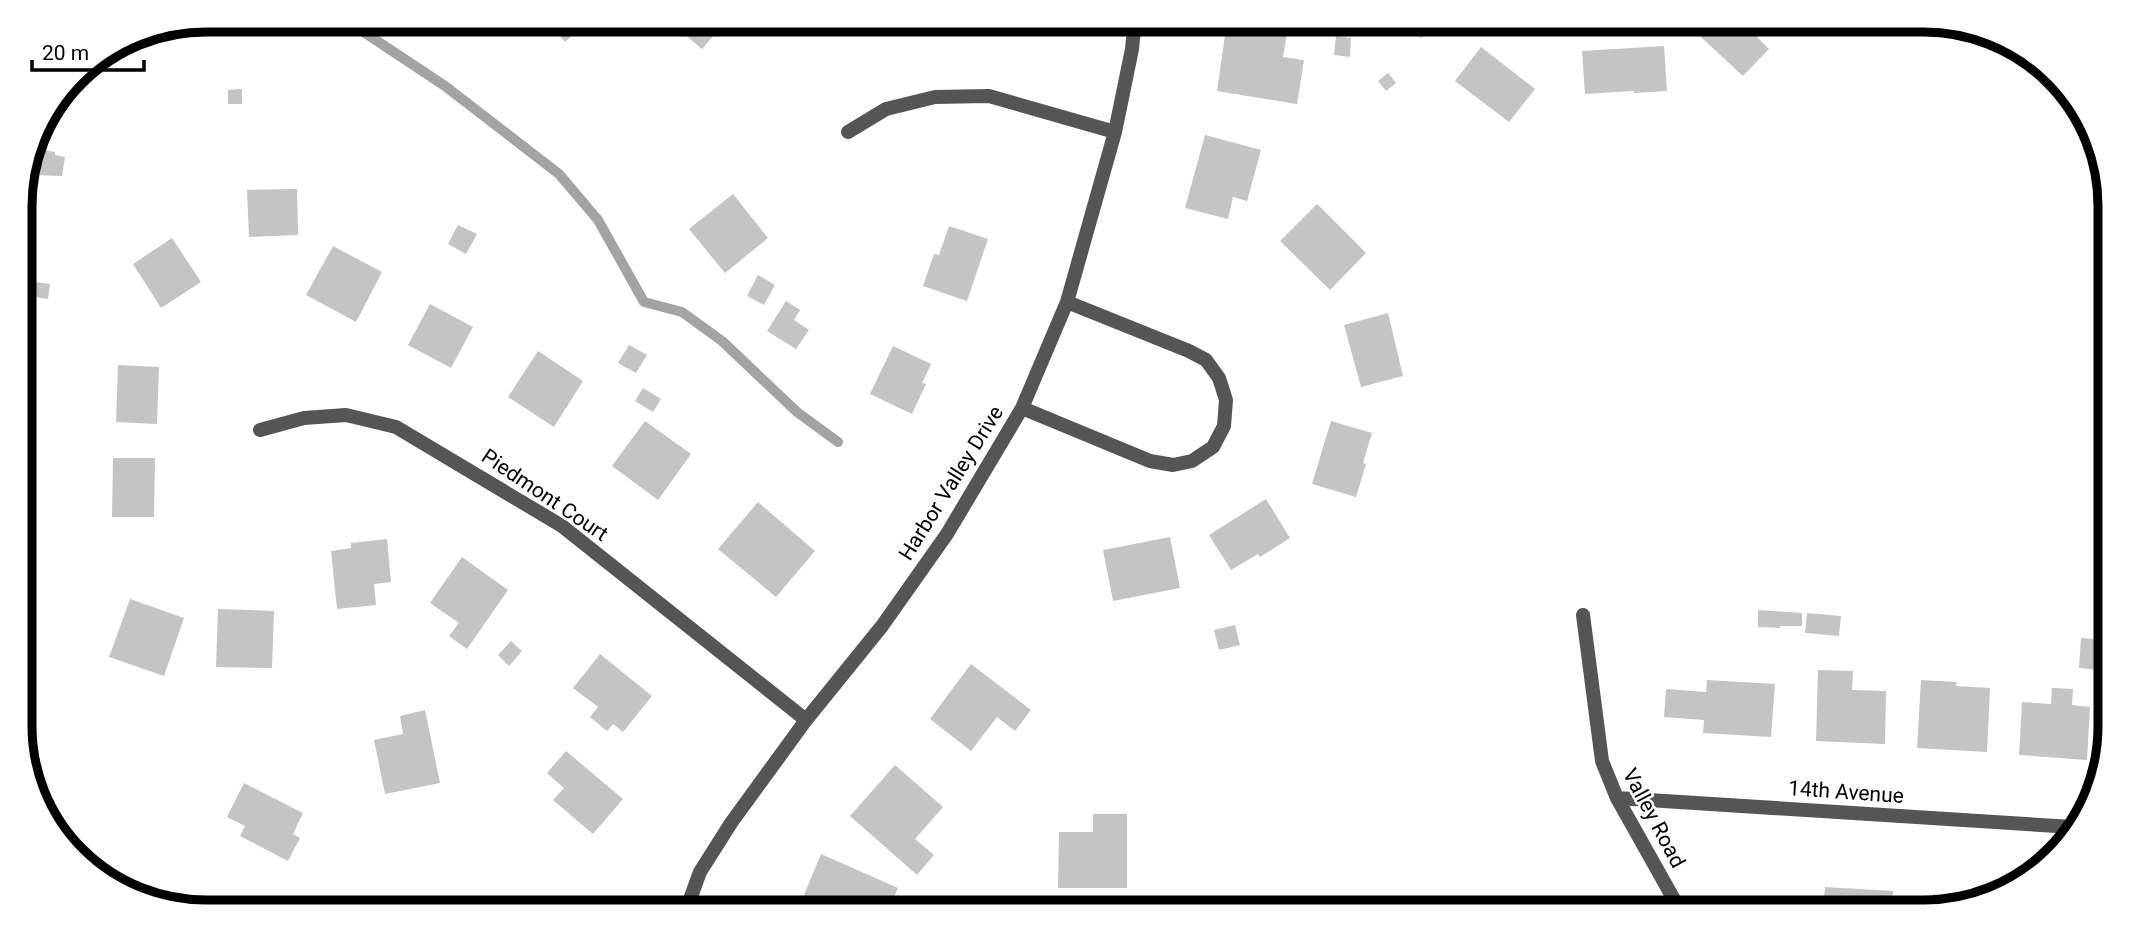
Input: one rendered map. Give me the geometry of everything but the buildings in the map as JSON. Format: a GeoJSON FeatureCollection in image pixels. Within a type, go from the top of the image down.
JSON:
{"type":"FeatureCollection","features":[{"type":"Feature","properties":{"kind":"street","name":"Harbor Valley Drive"},"geometry":{"type":"LineString","coordinates":[[690,900],[700,872],[731,823],[806,720],[882,626],[947,534],[1022,408],[1067,302],[1115,132],[1134,31]]}},
{"type":"Feature","properties":{"kind":"street"},"geometry":{"type":"LineString","coordinates":[[848,132],[886,109],[935,97],[989,96],[1115,132]]}},
{"type":"Feature","properties":{"kind":"street"},"geometry":{"type":"LineString","coordinates":[[1022,408],[1150,461],[1174,465],[1192,461],[1213,447],[1224,426],[1226,400],[1219,378],[1206,360],[1067,302]]}},
{"type":"Feature","properties":{"kind":"street","name":"Piedmont Court"},"geometry":{"type":"LineString","coordinates":[[260,430],[304,418],[346,415],[396,427],[562,526],[806,720]]}},
{"type":"Feature","properties":{"kind":"street","name":"Valley Road"},"geometry":{"type":"LineString","coordinates":[[1584,615],[1602,761],[1617,798],[1674,900]]}},
{"type":"Feature","properties":{"kind":"street","name":"14th Avenue"},"geometry":{"type":"LineString","coordinates":[[1617,798],[2065,827]]}},
{"type":"Feature","properties":{"kind":"waterway"},"geometry":{"type":"LineString","coordinates":[[362,31],[445,86],[559,174],[598,220],[644,302],[682,312],[722,341],[797,412],[838,442]]}}]}
